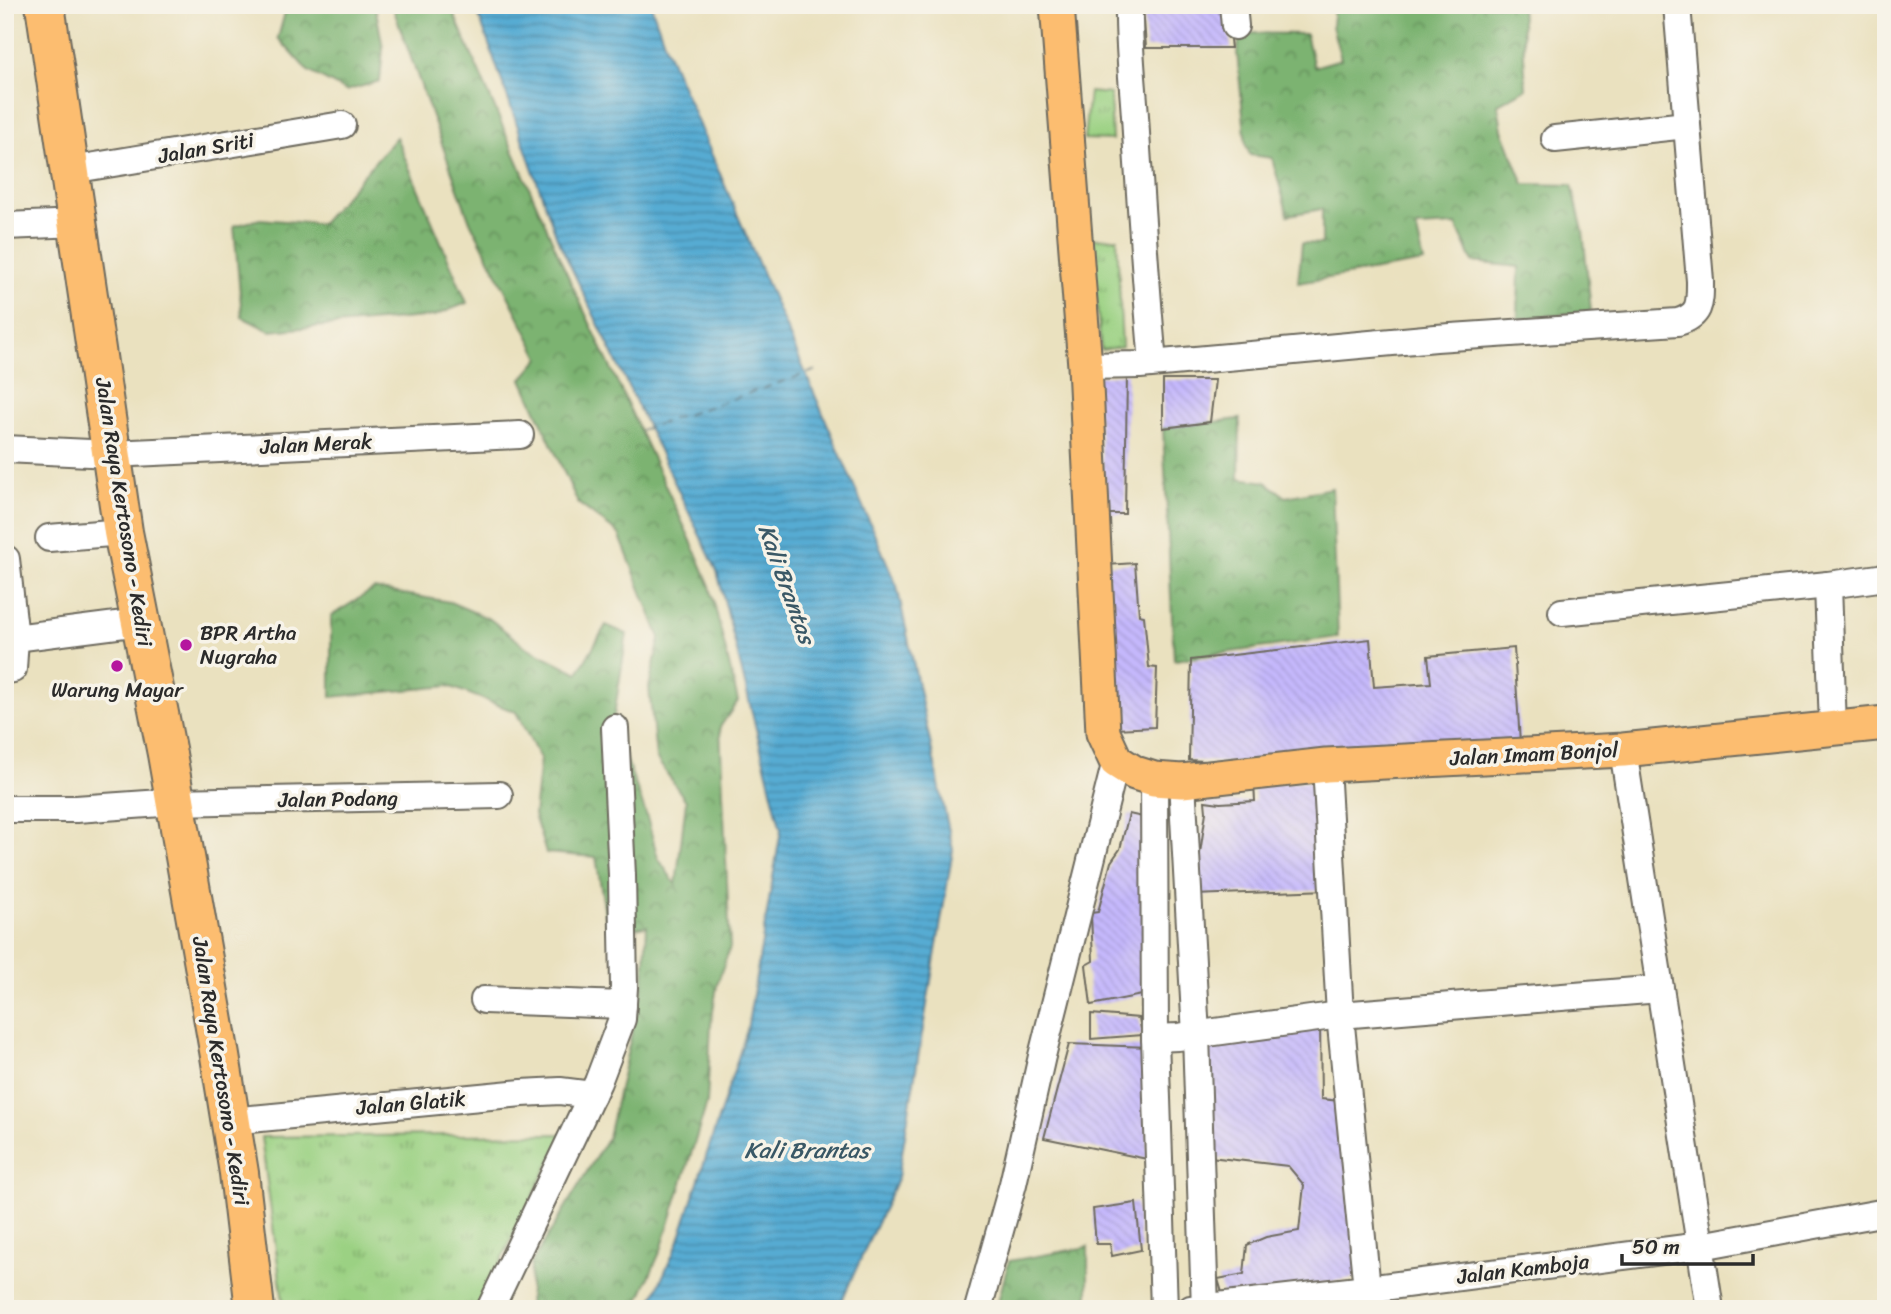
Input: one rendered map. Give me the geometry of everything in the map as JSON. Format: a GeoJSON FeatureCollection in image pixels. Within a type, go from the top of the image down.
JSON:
{"type":"FeatureCollection","features":[{"type":"Feature","properties":{"kind":"highway","name":"Jalan Raya Kertosono - Kediri"},"geometry":{"type":"LineString","coordinates":[[45,5],[123,532],[176,802],[239,1172],[255,1309]]}},
{"type":"Feature","properties":{"kind":"main road"},"geometry":{"type":"LineString","coordinates":[[1057,5],[1085,366],[1103,733],[1116,761],[1135,773],[1167,780]]}},
{"type":"Feature","properties":{"kind":"main road","name":"Jalan Imam Bonjol"},"geometry":{"type":"LineString","coordinates":[[1167,780],[1326,765],[1623,750],[1886,723]]}},
{"type":"Feature","properties":{"kind":"street"},"geometry":{"type":"LineString","coordinates":[[1129,5],[1128,39],[1141,232],[1138,365]]}},
{"type":"Feature","properties":{"kind":"street"},"geometry":{"type":"LineString","coordinates":[[1085,366],[1138,365],[1436,338],[1686,320],[1697,312],[1700,293],[1677,5]]}},
{"type":"Feature","properties":{"kind":"street","name":"Jalan Sriti"},"geometry":{"type":"LineString","coordinates":[[71,170],[342,125]]}},
{"type":"Feature","properties":{"kind":"street"},"geometry":{"type":"LineString","coordinates":[[1555,139],[1687,125]]}},
{"type":"Feature","properties":{"kind":"street"},"geometry":{"type":"LineString","coordinates":[[5,226],[79,223]]}},
{"type":"Feature","properties":{"kind":"street","name":"Jalan Merak"},"geometry":{"type":"LineString","coordinates":[[5,449],[111,454],[520,435]]}},
{"type":"Feature","properties":{"kind":"street"},"geometry":{"type":"LineString","coordinates":[[49,538],[123,532]]}},
{"type":"Feature","properties":{"kind":"street"},"geometry":{"type":"LineString","coordinates":[[5,670],[13,669],[15,638],[6,559]]}},
{"type":"Feature","properties":{"kind":"street"},"geometry":{"type":"LineString","coordinates":[[1562,612],[1828,585],[1886,576]]}},
{"type":"Feature","properties":{"kind":"street"},"geometry":{"type":"LineString","coordinates":[[1828,585],[1833,728]]}},
{"type":"Feature","properties":{"kind":"street"},"geometry":{"type":"LineString","coordinates":[[15,638],[140,622]]}},
{"type":"Feature","properties":{"kind":"street"},"geometry":{"type":"LineString","coordinates":[[490,1309],[592,1094],[616,1040],[622,1019],[622,876],[615,728]]}},
{"type":"Feature","properties":{"kind":"street"},"geometry":{"type":"LineString","coordinates":[[1623,750],[1710,1309]]}},
{"type":"Feature","properties":{"kind":"street"},"geometry":{"type":"LineString","coordinates":[[978,1309],[1013,1184],[1042,1056],[1116,761]]}},
{"type":"Feature","properties":{"kind":"street"},"geometry":{"type":"LineString","coordinates":[[1326,765],[1340,1015],[1368,1299]]}},
{"type":"Feature","properties":{"kind":"street"},"geometry":{"type":"LineString","coordinates":[[1167,780],[1177,1037],[1200,1308]]}},
{"type":"Feature","properties":{"kind":"street"},"geometry":{"type":"LineString","coordinates":[[1164,1309],[1177,1037],[1167,780]]}},
{"type":"Feature","properties":{"kind":"street","name":"Jalan Podang"},"geometry":{"type":"LineString","coordinates":[[5,809],[76,809],[176,802],[499,795]]}},
{"type":"Feature","properties":{"kind":"street"},"geometry":{"type":"LineString","coordinates":[[1177,1037],[1340,1015],[1660,989]]}},
{"type":"Feature","properties":{"kind":"street"},"geometry":{"type":"LineString","coordinates":[[484,1000],[623,1005]]}},
{"type":"Feature","properties":{"kind":"street","name":"Jalan Glatik"},"geometry":{"type":"LineString","coordinates":[[230,1121],[522,1093],[560,1091],[592,1094]]}},
{"type":"Feature","properties":{"kind":"street","name":"Jalan Kamboja"},"geometry":{"type":"LineString","coordinates":[[1200,1308],[1368,1299],[1701,1246],[1886,1212]]}},
{"type":"Feature","properties":{"kind":"green space"},"geometry":{"type":"Polygon","coordinates":[[[287,5],[375,5],[383,48],[380,81],[346,91],[308,71],[278,38],[287,5]]]}},
{"type":"Feature","properties":{"kind":"green space"},"geometry":{"type":"Polygon","coordinates":[[[392,5],[450,5],[562,263],[710,586],[738,701],[720,727],[730,947],[717,985],[711,1025],[707,1103],[661,1250],[635,1309],[529,1309],[531,1264],[608,1137],[644,980],[647,926],[608,932],[596,857],[546,853],[534,815],[540,759],[516,712],[449,686],[331,697],[331,616],[374,589],[450,602],[490,619],[526,647],[578,673],[606,625],[627,634],[613,722],[646,814],[658,858],[676,885],[686,801],[656,758],[649,687],[660,638],[619,534],[578,503],[522,379],[540,358],[469,219],[392,5]]]}},
{"type":"Feature","properties":{"kind":"green space"},"geometry":{"type":"Polygon","coordinates":[[[1334,5],[1521,5],[1526,89],[1498,104],[1502,130],[1524,184],[1572,185],[1583,231],[1591,311],[1518,319],[1519,267],[1473,262],[1456,225],[1416,227],[1424,262],[1298,283],[1302,243],[1322,244],[1322,209],[1288,215],[1272,158],[1250,155],[1246,145],[1237,52],[1241,33],[1306,34],[1314,67],[1341,59],[1332,26],[1334,5]]]}},
{"type":"Feature","properties":{"kind":"green space"},"geometry":{"type":"Polygon","coordinates":[[[1089,92],[1110,94],[1112,140],[1084,139],[1089,92]]]}},
{"type":"Feature","properties":{"kind":"green space"},"geometry":{"type":"Polygon","coordinates":[[[396,137],[467,303],[434,316],[270,331],[242,317],[234,226],[260,219],[321,224],[396,137]]]}},
{"type":"Feature","properties":{"kind":"green space"},"geometry":{"type":"Polygon","coordinates":[[[1117,238],[1122,347],[1101,350],[1091,239],[1117,238]]]}},
{"type":"Feature","properties":{"kind":"green space"},"geometry":{"type":"Polygon","coordinates":[[[1240,419],[1239,478],[1266,482],[1286,497],[1332,488],[1338,637],[1174,660],[1163,428],[1240,419]]]}},
{"type":"Feature","properties":{"kind":"green space"},"geometry":{"type":"Polygon","coordinates":[[[564,1134],[477,1309],[284,1309],[261,1137],[564,1134]]]}},
{"type":"Feature","properties":{"kind":"green space"},"geometry":{"type":"Polygon","coordinates":[[[1088,1247],[1088,1309],[996,1309],[1009,1261],[1088,1247]]]}},
{"type":"Feature","properties":{"kind":"water","name":"Kali Brantas"},"geometry":{"type":"Polygon","coordinates":[[[475,5],[651,5],[668,53],[897,586],[953,850],[898,1177],[838,1309],[648,1309],[678,1243],[747,1030],[781,830],[717,571],[557,238],[475,5]]]}},
{"type":"Feature","properties":{"kind":"building"},"geometry":{"type":"Polygon","coordinates":[[[1077,5],[1107,5],[1107,9],[1078,15],[1077,5]]]}},
{"type":"Feature","properties":{"kind":"building"},"geometry":{"type":"Polygon","coordinates":[[[1143,5],[1226,5],[1231,48],[1146,48],[1143,5]]]}},
{"type":"Feature","properties":{"kind":"building"},"geometry":{"type":"Polygon","coordinates":[[[1127,374],[1125,514],[1107,514],[1095,377],[1127,374]]]}},
{"type":"Feature","properties":{"kind":"building"},"geometry":{"type":"Polygon","coordinates":[[[1163,380],[1215,380],[1210,422],[1163,428],[1163,380]]]}},
{"type":"Feature","properties":{"kind":"building"},"geometry":{"type":"Polygon","coordinates":[[[1135,563],[1139,615],[1144,616],[1149,667],[1157,668],[1155,727],[1116,729],[1107,565],[1135,563]]]}},
{"type":"Feature","properties":{"kind":"building"},"geometry":{"type":"Polygon","coordinates":[[[1370,639],[1374,687],[1431,683],[1428,656],[1514,648],[1520,743],[1236,763],[1189,760],[1191,660],[1370,639]]]}},
{"type":"Feature","properties":{"kind":"building"},"geometry":{"type":"Polygon","coordinates":[[[1321,782],[1328,890],[1194,895],[1206,812],[1205,801],[1255,801],[1254,783],[1321,782]]]}},
{"type":"Feature","properties":{"kind":"building"},"geometry":{"type":"Polygon","coordinates":[[[1129,814],[1147,818],[1147,994],[1091,1005],[1086,965],[1093,961],[1091,913],[1098,912],[1111,862],[1120,849],[1129,814]]]}},
{"type":"Feature","properties":{"kind":"building"},"geometry":{"type":"Polygon","coordinates":[[[1091,1014],[1139,1018],[1142,1035],[1091,1039],[1091,1014]]]}},
{"type":"Feature","properties":{"kind":"building"},"geometry":{"type":"Polygon","coordinates":[[[1320,1023],[1321,1099],[1340,1101],[1359,1277],[1224,1299],[1218,1279],[1244,1274],[1247,1245],[1266,1237],[1299,1231],[1304,1185],[1288,1166],[1210,1157],[1202,1042],[1320,1023]]]}},
{"type":"Feature","properties":{"kind":"building"},"geometry":{"type":"Polygon","coordinates":[[[1069,1044],[1149,1047],[1147,1159],[1044,1138],[1069,1044]]]}},
{"type":"Feature","properties":{"kind":"building"},"geometry":{"type":"Polygon","coordinates":[[[1136,1203],[1141,1250],[1112,1256],[1110,1244],[1096,1244],[1093,1209],[1136,1203]]]}},
{"type":"Feature","properties":{"kind":"ferry route"},"geometry":{"type":"LineString","coordinates":[[641,430],[820,369]]}},
{"type":"Feature","properties":{"kind":"place","name":"BPR Artha Nugraha"},"geometry":{"type":"Point","coordinates":[186,645]}},
{"type":"Feature","properties":{"kind":"place","name":"Warung Mayar"},"geometry":{"type":"Point","coordinates":[117,666]}}]}
